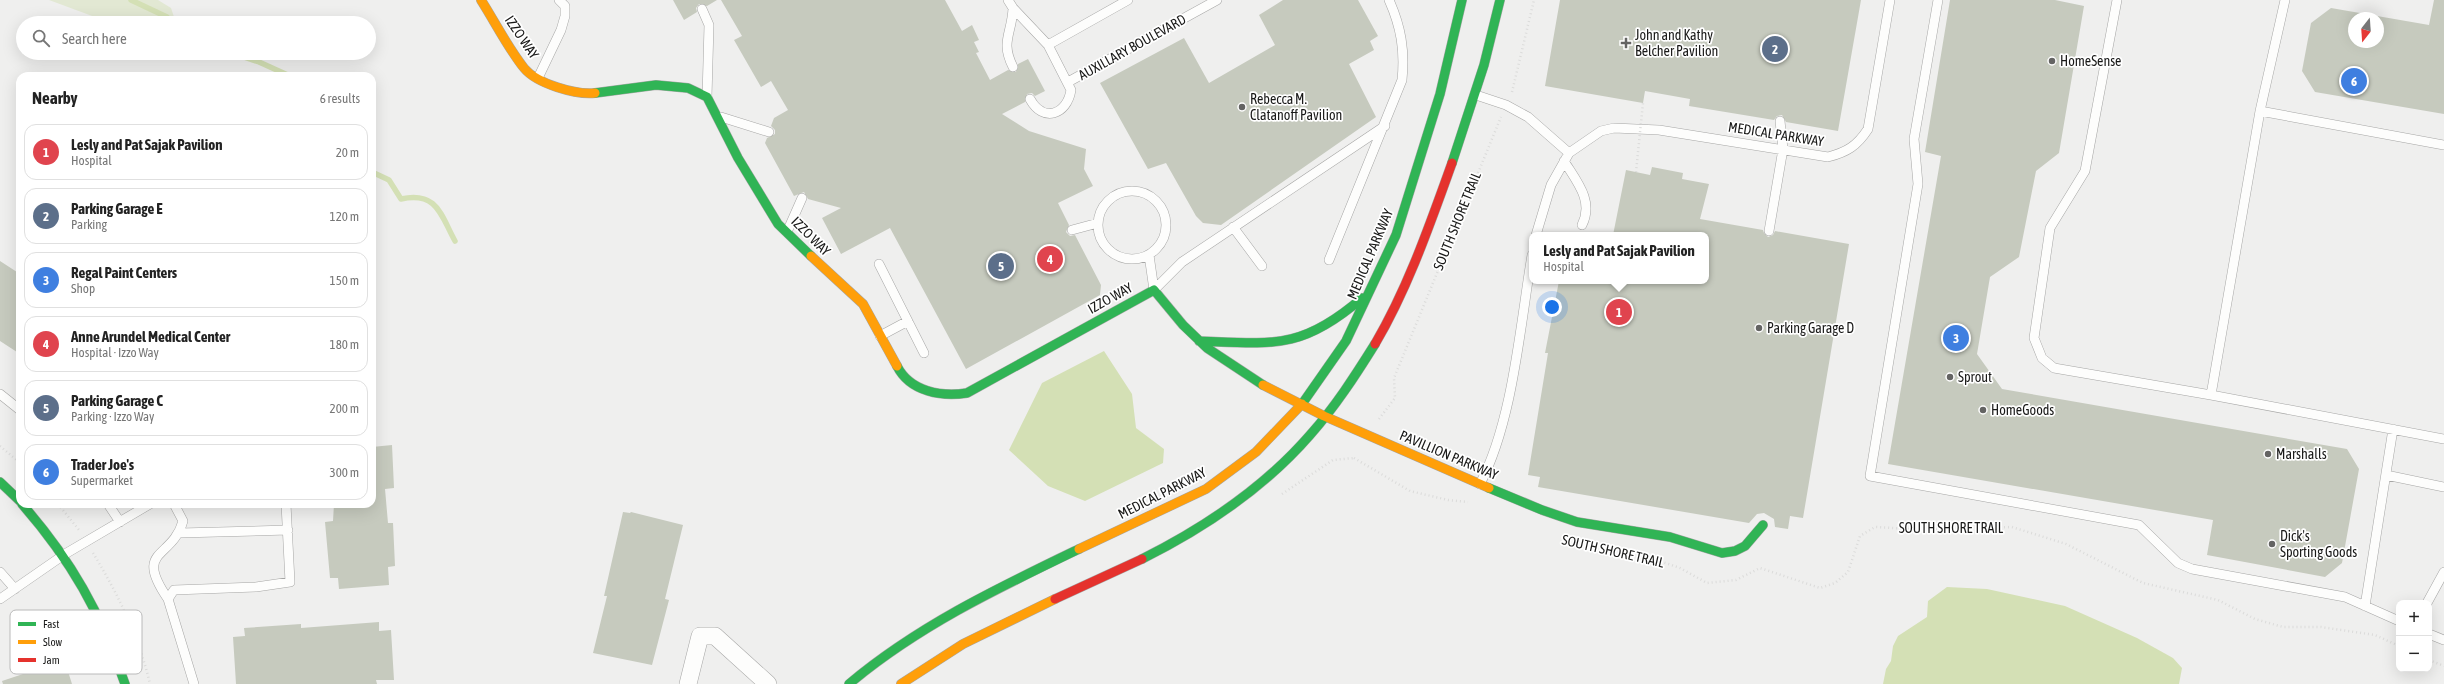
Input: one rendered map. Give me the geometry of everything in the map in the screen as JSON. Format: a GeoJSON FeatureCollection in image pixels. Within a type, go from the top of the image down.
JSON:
{"type":"FeatureCollection","features":[{"type":"Feature","properties":{"kind":"main road","name":"IZZO WAY"},"geometry":{"type":"LineString","coordinates":[[481,0],[525,69],[550,85],[586,94],[656,85],[688,88],[707,97],[741,164],[778,224],[863,304],[899,371],[913,384],[932,393],[950,396],[967,393],[1154,290]]}},
{"type":"Feature","properties":{"kind":"main road","name":"MEDICAL PARKWAY"},"geometry":{"type":"LineString","coordinates":[[849,684],[885,655],[955,611],[989,592],[1206,489],[1256,452],[1301,405],[1346,341],[1372,289],[1396,235],[1422,157],[1462,0]]}},
{"type":"Feature","properties":{"kind":"main road"},"geometry":{"type":"LineString","coordinates":[[901,684],[920,669],[976,637],[1161,550],[1211,521],[1254,490],[1294,454],[1326,418],[1362,368],[1383,332],[1412,272],[1476,96],[1500,0]]}},
{"type":"Feature","properties":{"kind":"main road"},"geometry":{"type":"LineString","coordinates":[[1199,341],[1254,344],[1296,340],[1330,326],[1372,289]]}},
{"type":"Feature","properties":{"kind":"main road","name":"PAVILLION PARKWAY"},"geometry":{"type":"LineString","coordinates":[[1154,290],[1182,325],[1215,355],[1301,405],[1326,418],[1480,484],[1576,522],[1600,528],[1662,535],[1680,539],[1715,552],[1729,553],[1742,548],[1754,538],[1763,525]]}},
{"type":"Feature","properties":{"kind":"main road"},"geometry":{"type":"LineString","coordinates":[[0,482],[16,498]]}},
{"type":"Feature","properties":{"kind":"main road"},"geometry":{"type":"LineString","coordinates":[[25,508],[65,554],[87,589],[97,610]]}},
{"type":"Feature","properties":{"kind":"main road"},"geometry":{"type":"LineString","coordinates":[[122,674],[125,684]]}},
{"type":"Feature","properties":{"kind":"street"},"geometry":{"type":"LineString","coordinates":[[688,684],[700,636],[715,636],[768,684]]}},
{"type":"Feature","properties":{"kind":"lane"},"geometry":{"type":"LineString","coordinates":[[1048,45],[1128,0]]}},
{"type":"Feature","properties":{"kind":"lane","name":"AUXILLARY BOULEVARD"},"geometry":{"type":"LineString","coordinates":[[1068,82],[1217,0]]}},
{"type":"Feature","properties":{"kind":"lane"},"geometry":{"type":"LineString","coordinates":[[1329,260],[1385,126],[1402,80],[1404,59],[1399,21],[1389,0]]}},
{"type":"Feature","properties":{"kind":"lane","name":"MEDICAL PARKWAY"},"geometry":{"type":"LineString","coordinates":[[1537,232],[1551,185],[1569,153],[1601,131],[1614,128],[1659,130],[1828,157],[1846,152],[1860,143],[1868,130],[1890,0]]}},
{"type":"Feature","properties":{"kind":"lane"},"geometry":{"type":"LineString","coordinates":[[1938,0],[1914,139],[1918,184],[1870,476],[2139,525],[2178,564],[2192,569],[2345,597],[2396,620]]}},
{"type":"Feature","properties":{"kind":"lane"},"geometry":{"type":"LineString","coordinates":[[2117,0],[2085,171],[2050,228],[2034,338],[2042,358],[2054,368],[2211,395],[2444,439]]}},
{"type":"Feature","properties":{"kind":"lane"},"geometry":{"type":"LineString","coordinates":[[2211,395],[2260,111],[2284,0]]}},
{"type":"Feature","properties":{"kind":"lane"},"geometry":{"type":"LineString","coordinates":[[538,78],[561,30],[565,16],[565,2]]}},
{"type":"Feature","properties":{"kind":"lane"},"geometry":{"type":"LineString","coordinates":[[1010,4],[1048,45],[1071,90],[1070,98],[1059,112],[1051,114],[1040,110],[1030,99]]}},
{"type":"Feature","properties":{"kind":"lane"},"geometry":{"type":"LineString","coordinates":[[1010,4],[1012,20],[1006,47],[1013,67]]}},
{"type":"Feature","properties":{"kind":"lane"},"geometry":{"type":"LineString","coordinates":[[702,9],[710,25],[707,97]]}},
{"type":"Feature","properties":{"kind":"lane"},"geometry":{"type":"LineString","coordinates":[[1476,96],[1506,105],[1528,117],[1569,153]]}},
{"type":"Feature","properties":{"kind":"lane"},"geometry":{"type":"LineString","coordinates":[[2260,111],[2444,145]]}},
{"type":"Feature","properties":{"kind":"lane"},"geometry":{"type":"LineString","coordinates":[[717,116],[769,132]]}},
{"type":"Feature","properties":{"kind":"lane"},"geometry":{"type":"LineString","coordinates":[[1770,230],[1783,149],[1780,121]]}},
{"type":"Feature","properties":{"kind":"lane"},"geometry":{"type":"LineString","coordinates":[[1154,290],[1182,262],[1385,126]]}},
{"type":"Feature","properties":{"kind":"lane"},"geometry":{"type":"LineString","coordinates":[[1564,161],[1583,192],[1587,204],[1587,215],[1582,225]]}},
{"type":"Feature","properties":{"kind":"lane"},"geometry":{"type":"LineString","coordinates":[[1135,191],[1153,197],[1165,214],[1166,229],[1163,240],[1149,255],[1129,259],[1111,251],[1100,235],[1098,223],[1102,209],[1116,195],[1135,191]]}},
{"type":"Feature","properties":{"kind":"lane"},"geometry":{"type":"LineString","coordinates":[[787,232],[802,198]]}},
{"type":"Feature","properties":{"kind":"lane"},"geometry":{"type":"LineString","coordinates":[[1072,230],[1098,223]]}},
{"type":"Feature","properties":{"kind":"lane"},"geometry":{"type":"LineString","coordinates":[[1233,227],[1262,266]]}},
{"type":"Feature","properties":{"kind":"lane"},"geometry":{"type":"LineString","coordinates":[[1149,255],[1154,290]]}},
{"type":"Feature","properties":{"kind":"lane"},"geometry":{"type":"LineString","coordinates":[[879,264],[924,353]]}},
{"type":"Feature","properties":{"kind":"lane"},"geometry":{"type":"LineString","coordinates":[[1480,484],[1490,465],[1502,426],[1529,272]]}},
{"type":"Feature","properties":{"kind":"lane"},"geometry":{"type":"LineString","coordinates":[[880,336],[908,321]]}},
{"type":"Feature","properties":{"kind":"lane"},"geometry":{"type":"LineString","coordinates":[[0,394],[16,407]]}},
{"type":"Feature","properties":{"kind":"lane"},"geometry":{"type":"LineString","coordinates":[[2364,606],[2393,429]]}},
{"type":"Feature","properties":{"kind":"lane"},"geometry":{"type":"LineString","coordinates":[[2386,475],[2444,487]]}},
{"type":"Feature","properties":{"kind":"lane"},"geometry":{"type":"LineString","coordinates":[[111,508],[120,522]]}},
{"type":"Feature","properties":{"kind":"lane"},"geometry":{"type":"LineString","coordinates":[[0,599],[65,554],[143,508]]}},
{"type":"Feature","properties":{"kind":"lane"},"geometry":{"type":"LineString","coordinates":[[176,508],[183,521],[180,533],[156,557],[153,568],[156,582],[168,599],[194,684]]}},
{"type":"Feature","properties":{"kind":"lane"},"geometry":{"type":"LineString","coordinates":[[168,599],[174,590],[256,587],[290,582],[286,508]]}},
{"type":"Feature","properties":{"kind":"lane"},"geometry":{"type":"LineString","coordinates":[[180,533],[288,530]]}},
{"type":"Feature","properties":{"kind":"lane"},"geometry":{"type":"LineString","coordinates":[[0,572],[15,589]]}},
{"type":"Feature","properties":{"kind":"lane"},"geometry":{"type":"LineString","coordinates":[[2429,600],[2444,572]]}},
{"type":"Feature","properties":{"kind":"lane"},"geometry":{"type":"LineString","coordinates":[[2432,635],[2444,640]]}},
{"type":"Feature","properties":{"kind":"path","name":"SOUTH SHORE TRAIL"},"geometry":{"type":"LineString","coordinates":[[1367,435],[1395,398],[1394,378],[1514,85],[1534,0]]}},
{"type":"Feature","properties":{"kind":"path"},"geometry":{"type":"LineString","coordinates":[[1636,172],[1642,103]]}},
{"type":"Feature","properties":{"kind":"path"},"geometry":{"type":"LineString","coordinates":[[0,446],[16,460]]}},
{"type":"Feature","properties":{"kind":"path"},"geometry":{"type":"LineString","coordinates":[[1354,458],[1410,491],[1448,500],[1470,502]]}},
{"type":"Feature","properties":{"kind":"path","name":"SOUTH SHORE TRAIL"},"geometry":{"type":"LineString","coordinates":[[1604,549],[1651,558],[1680,568],[1707,583],[1736,580],[1760,568],[1820,588],[1835,583],[1848,572],[1860,536],[1875,527],[1928,530],[2012,528],[2066,544],[2144,583],[2218,600],[2255,619],[2283,627],[2321,628],[2375,635],[2396,645]]}},
{"type":"Feature","properties":{"kind":"path"},"geometry":{"type":"LineString","coordinates":[[2432,661],[2444,666]]}},
{"type":"Feature","properties":{"kind":"shaded area"},"geometry":{"type":"Polygon","coordinates":[[[49,0],[158,0],[171,8],[174,16],[92,16],[49,0]]]}},
{"type":"Feature","properties":{"kind":"shaded area"},"geometry":{"type":"Polygon","coordinates":[[[1104,351],[1132,394],[1136,428],[1164,449],[1163,463],[1085,501],[1048,486],[1009,450],[1042,383],[1104,351]]]}},
{"type":"Feature","properties":{"kind":"shaded area"},"geometry":{"type":"Polygon","coordinates":[[[1947,587],[1987,589],[2065,606],[2137,638],[2173,658],[2182,668],[2179,684],[1883,684],[1886,669],[1891,661],[1893,646],[1898,636],[1927,617],[1928,601],[1947,587]]]}},
{"type":"Feature","properties":{"kind":"building"},"geometry":{"type":"Polygon","coordinates":[[[673,0],[717,0],[707,6],[699,4],[696,8],[697,12],[684,20],[673,0]]]}},
{"type":"Feature","properties":{"kind":"building"},"geometry":{"type":"Polygon","coordinates":[[[721,0],[945,0],[962,31],[972,25],[979,40],[974,42],[979,52],[976,53],[990,80],[1008,70],[1016,72],[1018,64],[1028,59],[1045,91],[1035,96],[1032,93],[1027,94],[1025,102],[1002,114],[1029,131],[1086,149],[1084,169],[1093,186],[1058,203],[1069,225],[1066,232],[1070,236],[1075,235],[1101,285],[1100,295],[966,369],[890,228],[841,254],[822,218],[841,208],[808,199],[804,192],[794,196],[765,143],[767,138],[775,134],[775,130],[771,126],[774,118],[788,110],[771,81],[761,87],[734,40],[742,36],[721,0]]]}},
{"type":"Feature","properties":{"kind":"building","name":"Rebecca M. Clatanoff Pavilion"},"geometry":{"type":"Polygon","coordinates":[[[1283,0],[1358,0],[1378,36],[1370,41],[1374,50],[1349,64],[1376,117],[1221,225],[1203,223],[1196,216],[1166,163],[1148,169],[1100,83],[1184,38],[1209,83],[1275,45],[1259,15],[1283,0]]]}},
{"type":"Feature","properties":{"kind":"building"},"geometry":{"type":"Polygon","coordinates":[[[1560,0],[1861,0],[1838,131],[1786,122],[1782,115],[1777,116],[1774,120],[1689,106],[1690,99],[1645,91],[1643,103],[1545,86],[1560,0]]]}},
{"type":"Feature","properties":{"kind":"building"},"geometry":{"type":"Polygon","coordinates":[[[1950,0],[2055,0],[2084,6],[2059,153],[2036,171],[2019,257],[1990,277],[1977,354],[2002,389],[2347,449],[2359,469],[2342,563],[2325,577],[2207,555],[2213,520],[1888,464],[1941,156],[1925,152],[1950,0]]]}},
{"type":"Feature","properties":{"kind":"building"},"geometry":{"type":"Polygon","coordinates":[[[2434,0],[2444,0],[2444,114],[2315,92],[2302,71],[2311,23],[2331,8],[2354,12],[2348,12],[2348,48],[2384,48],[2384,17],[2429,25],[2434,0]]]}},
{"type":"Feature","properties":{"kind":"building","name":"Parking Garage D"},"geometry":{"type":"Polygon","coordinates":[[[1652,167],[1683,173],[1682,179],[1709,184],[1700,219],[1763,230],[1768,237],[1773,235],[1775,231],[1849,244],[1803,518],[1790,516],[1788,529],[1775,527],[1774,519],[1764,513],[1757,514],[1749,523],[1538,487],[1540,477],[1528,475],[1548,353],[1545,353],[1558,284],[1709,284],[1709,232],[1614,232],[1626,170],[1650,175],[1652,167]]]}},
{"type":"Feature","properties":{"kind":"building"},"geometry":{"type":"Polygon","coordinates":[[[0,261],[16,271],[16,351],[0,341],[0,261]]]}},
{"type":"Feature","properties":{"kind":"building"},"geometry":{"type":"Polygon","coordinates":[[[392,445],[394,488],[385,489],[388,523],[393,523],[395,566],[388,567],[389,585],[339,589],[338,578],[330,578],[325,522],[333,521],[334,508],[376,508],[376,447],[392,445]]]}},
{"type":"Feature","properties":{"kind":"building"},"geometry":{"type":"Polygon","coordinates":[[[623,512],[631,512],[683,525],[665,599],[669,600],[652,665],[593,653],[607,596],[604,596],[623,512]]]}},
{"type":"Feature","properties":{"kind":"building"},"geometry":{"type":"Polygon","coordinates":[[[379,622],[379,631],[391,630],[394,680],[376,680],[377,684],[236,684],[233,637],[245,636],[244,628],[301,624],[301,628],[379,622]]]}},
{"type":"Feature","properties":{"kind":"building"},"geometry":{"type":"Polygon","coordinates":[[[23,674],[69,674],[72,684],[3,684],[2,681],[23,674]]]}},
{"type":"Feature","properties":{"kind":"waterway"},"geometry":{"type":"LineString","coordinates":[[131,0],[165,16]]}},
{"type":"Feature","properties":{"kind":"waterway"},"geometry":{"type":"LineString","coordinates":[[253,60],[281,72]]}},
{"type":"Feature","properties":{"kind":"waterway"},"geometry":{"type":"LineString","coordinates":[[376,174],[389,180],[401,199],[413,197],[431,202],[442,215],[455,241]]}},
{"type":"Feature","properties":{"kind":"traffic: fast"},"geometry":{"type":"LineString","coordinates":[[1302,404],[1346,341],[1396,235],[1440,94],[1462,0]]}},
{"type":"Feature","properties":{"kind":"traffic: fast"},"geometry":{"type":"LineString","coordinates":[[1452,163],[1484,65],[1500,0]]}},
{"type":"Feature","properties":{"kind":"traffic: fast"},"geometry":{"type":"LineString","coordinates":[[595,93],[656,85],[688,88],[707,97],[738,158],[778,224],[811,256]]}},
{"type":"Feature","properties":{"kind":"traffic: fast"},"geometry":{"type":"LineString","coordinates":[[897,366],[910,382],[928,391],[947,394],[967,393],[1154,290],[1183,325],[1207,348],[1263,385]]}},
{"type":"Feature","properties":{"kind":"traffic: fast"},"geometry":{"type":"LineString","coordinates":[[1199,341],[1247,343],[1286,340],[1304,335],[1322,327],[1341,315],[1362,298]]}},
{"type":"Feature","properties":{"kind":"traffic: fast"},"geometry":{"type":"LineString","coordinates":[[1142,559],[1210,520],[1232,505],[1273,472],[1310,435],[1328,413],[1375,344]]}},
{"type":"Feature","properties":{"kind":"traffic: fast"},"geometry":{"type":"LineString","coordinates":[[0,482],[16,497]]}},
{"type":"Feature","properties":{"kind":"traffic: fast"},"geometry":{"type":"LineString","coordinates":[[1489,488],[1542,510],[1577,522],[1670,537],[1722,553],[1735,551],[1745,546],[1763,525]]}},
{"type":"Feature","properties":{"kind":"traffic: fast"},"geometry":{"type":"LineString","coordinates":[[25,508],[40,525],[70,567],[94,610]]}},
{"type":"Feature","properties":{"kind":"traffic: fast"},"geometry":{"type":"LineString","coordinates":[[849,684],[875,663],[931,626],[1019,578],[1079,549]]}},
{"type":"Feature","properties":{"kind":"traffic: fast"},"geometry":{"type":"LineString","coordinates":[[122,674],[125,684]]}},
{"type":"Feature","properties":{"kind":"traffic: slow"},"geometry":{"type":"LineString","coordinates":[[481,0],[512,52],[530,74],[557,87],[578,92],[595,93]]}},
{"type":"Feature","properties":{"kind":"traffic: slow"},"geometry":{"type":"LineString","coordinates":[[811,256],[863,304],[897,366]]}},
{"type":"Feature","properties":{"kind":"traffic: slow"},"geometry":{"type":"LineString","coordinates":[[1263,385],[1324,416],[1489,488]]}},
{"type":"Feature","properties":{"kind":"traffic: slow"},"geometry":{"type":"LineString","coordinates":[[1079,549],[1206,489],[1256,452],[1302,404]]}},
{"type":"Feature","properties":{"kind":"traffic: slow"},"geometry":{"type":"LineString","coordinates":[[901,684],[963,644],[1055,599]]}},
{"type":"Feature","properties":{"kind":"traffic: jam"},"geometry":{"type":"LineString","coordinates":[[1375,344],[1387,323],[1408,278],[1427,232],[1452,163]]}},
{"type":"Feature","properties":{"kind":"traffic: jam"},"geometry":{"type":"LineString","coordinates":[[1055,599],[1142,559]]}},
{"type":"Feature","properties":{"kind":"place","name":"John and Kathy Belcher Pavilion"},"geometry":{"type":"Point","coordinates":[1626,43]}},
{"type":"Feature","properties":{"kind":"place","name":"Parking Garage E"},"geometry":{"type":"Point","coordinates":[1775,49]}},
{"type":"Feature","properties":{"kind":"place","name":"HomeSense"},"geometry":{"type":"Point","coordinates":[2052,61]}},
{"type":"Feature","properties":{"kind":"place","name":"Trader Joe's"},"geometry":{"type":"Point","coordinates":[2354,81]}},
{"type":"Feature","properties":{"kind":"place","name":"Rebecca M. Clatanoff Pavilion"},"geometry":{"type":"Point","coordinates":[1242,107]}},
{"type":"Feature","properties":{"kind":"place","name":"Anne Arundel Medical Center"},"geometry":{"type":"Point","coordinates":[1050,259]}},
{"type":"Feature","properties":{"kind":"place","name":"Parking Garage C"},"geometry":{"type":"Point","coordinates":[1001,266]}},
{"type":"Feature","properties":{"kind":"place","name":"Lesly and Pat Sajak Pavilion"},"geometry":{"type":"Point","coordinates":[1619,312]}},
{"type":"Feature","properties":{"kind":"place","name":"Parking Garage D"},"geometry":{"type":"Point","coordinates":[1759,328]}},
{"type":"Feature","properties":{"kind":"place","name":"Regal Paint Centers"},"geometry":{"type":"Point","coordinates":[1956,338]}},
{"type":"Feature","properties":{"kind":"place","name":"Sprout"},"geometry":{"type":"Point","coordinates":[1950,377]}},
{"type":"Feature","properties":{"kind":"place","name":"HomeGoods"},"geometry":{"type":"Point","coordinates":[1983,410]}},
{"type":"Feature","properties":{"kind":"place","name":"Marshalls"},"geometry":{"type":"Point","coordinates":[2268,454]}},
{"type":"Feature","properties":{"kind":"place","name":"Dick's Sporting Goods"},"geometry":{"type":"Point","coordinates":[2272,544]}}]}
